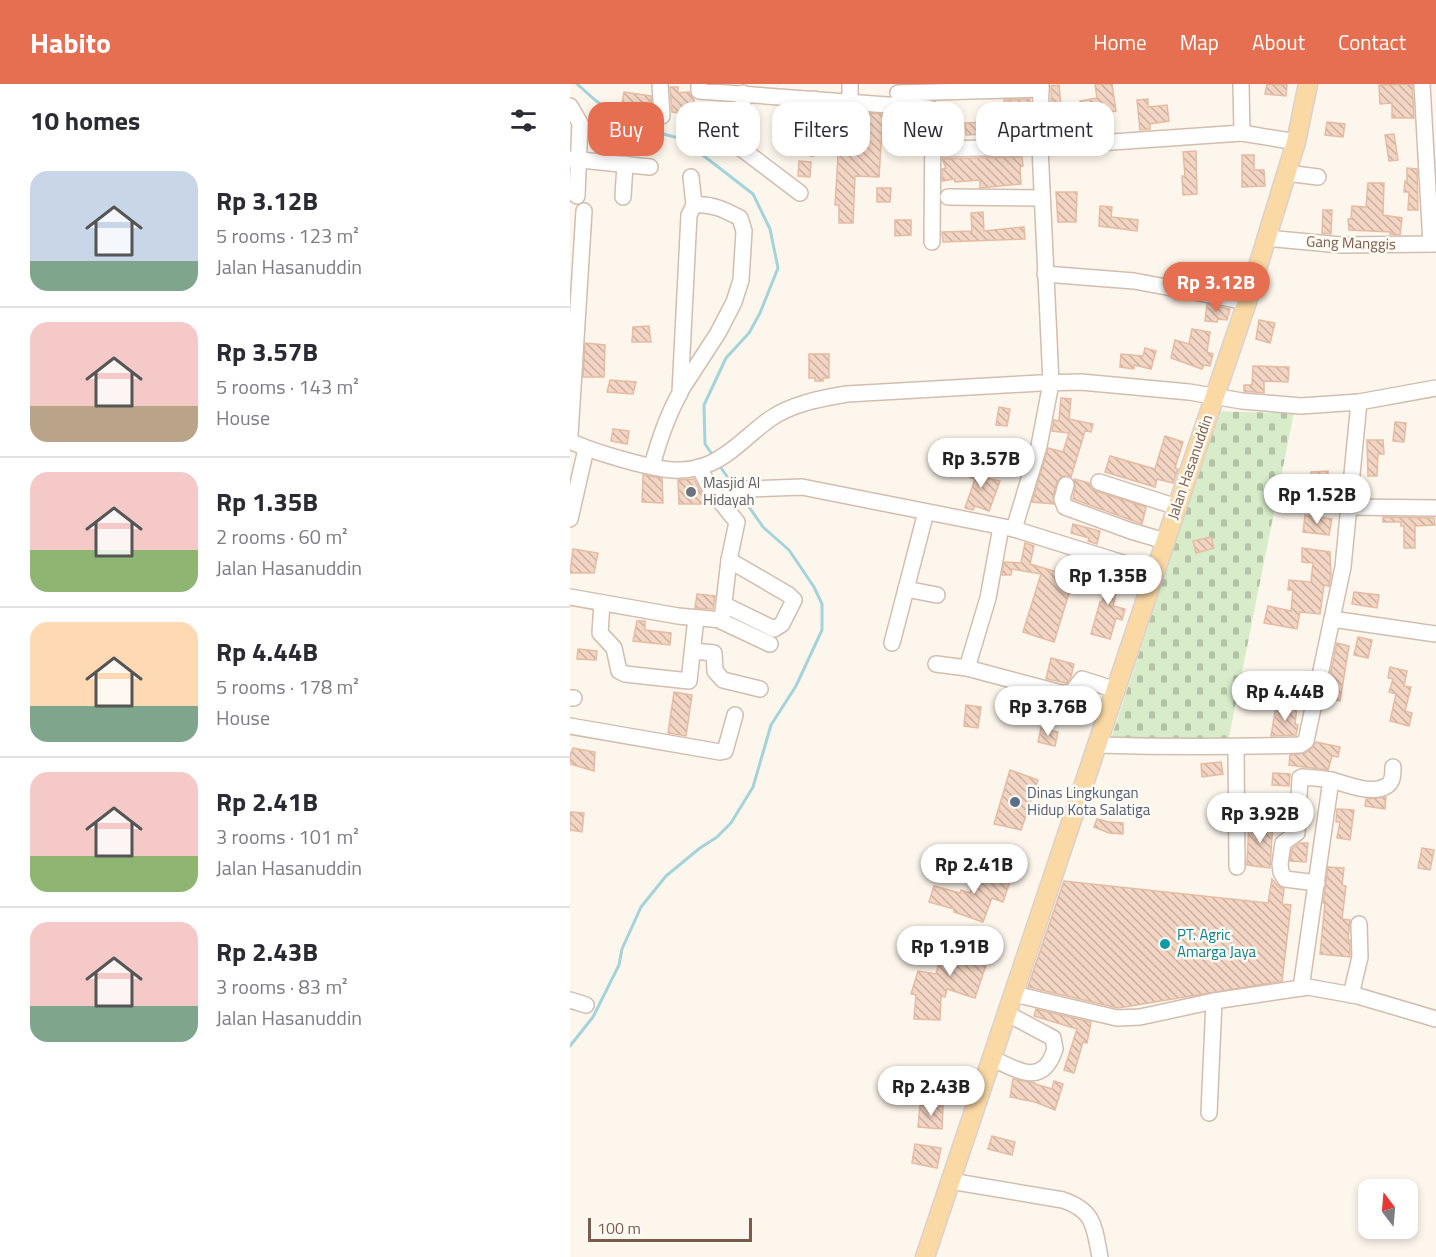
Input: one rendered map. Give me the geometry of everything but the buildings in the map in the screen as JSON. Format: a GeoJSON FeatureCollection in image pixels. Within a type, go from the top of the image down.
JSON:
{"type":"FeatureCollection","features":[{"type":"Feature","properties":{"kind":"main road","name":"Jalan Hasanuddin"},"geometry":{"type":"LineString","coordinates":[[925,1257],[1247,302],[1296,142],[1308,84]]}},
{"type":"Feature","properties":{"kind":"street"},"geometry":{"type":"LineString","coordinates":[[660,84],[661,102]]}},
{"type":"Feature","properties":{"kind":"street"},"geometry":{"type":"LineString","coordinates":[[699,84],[699,91],[850,102],[850,84]]}},
{"type":"Feature","properties":{"kind":"street"},"geometry":{"type":"LineString","coordinates":[[1241,84],[1242,133]]}},
{"type":"Feature","properties":{"kind":"street"},"geometry":{"type":"LineString","coordinates":[[898,93],[940,88],[1041,87],[1041,102]]}},
{"type":"Feature","properties":{"kind":"street"},"geometry":{"type":"LineString","coordinates":[[1427,91],[1433,244]]}},
{"type":"Feature","properties":{"kind":"street"},"geometry":{"type":"LineString","coordinates":[[743,93],[742,149],[800,193]]}},
{"type":"Feature","properties":{"kind":"street"},"geometry":{"type":"LineString","coordinates":[[570,106],[580,123],[575,159],[577,196]]}},
{"type":"Feature","properties":{"kind":"street"},"geometry":{"type":"LineString","coordinates":[[1114,142],[1242,133],[1296,142]]}},
{"type":"Feature","properties":{"kind":"street"},"geometry":{"type":"LineString","coordinates":[[932,242],[933,156]]}},
{"type":"Feature","properties":{"kind":"street"},"geometry":{"type":"LineString","coordinates":[[967,668],[1008,528],[1039,446],[1051,383],[1040,156]]}},
{"type":"Feature","properties":{"kind":"street"},"geometry":{"type":"LineString","coordinates":[[575,159],[650,167]]}},
{"type":"Feature","properties":{"kind":"street"},"geometry":{"type":"LineString","coordinates":[[623,197],[625,164]]}},
{"type":"Feature","properties":{"kind":"street"},"geometry":{"type":"LineString","coordinates":[[1286,173],[1318,177]]}},
{"type":"Feature","properties":{"kind":"street"},"geometry":{"type":"LineString","coordinates":[[680,393],[689,215],[694,205],[691,177]]}},
{"type":"Feature","properties":{"kind":"street"},"geometry":{"type":"LineString","coordinates":[[948,197],[1042,198]]}},
{"type":"Feature","properties":{"kind":"street"},"geometry":{"type":"LineString","coordinates":[[652,466],[671,408],[718,333],[734,302],[741,280],[744,231],[740,218],[723,208],[703,204],[694,205]]}},
{"type":"Feature","properties":{"kind":"street"},"geometry":{"type":"LineString","coordinates":[[570,435],[584,211]]}},
{"type":"Feature","properties":{"kind":"street","name":"Gang Manggis"},"geometry":{"type":"LineString","coordinates":[[1266,238],[1341,245],[1433,244]]}},
{"type":"Feature","properties":{"kind":"street"},"geometry":{"type":"LineString","coordinates":[[1045,274],[1134,281],[1247,302]]}},
{"type":"Feature","properties":{"kind":"street"},"geometry":{"type":"LineString","coordinates":[[570,441],[586,449],[678,471],[705,465],[727,453],[772,417],[822,398],[875,391],[1081,382],[1301,406],[1359,402],[1436,388]]}},
{"type":"Feature","properties":{"kind":"street"},"geometry":{"type":"LineString","coordinates":[[1097,745],[1236,747],[1300,745],[1306,741],[1343,567],[1359,402]]}},
{"type":"Feature","properties":{"kind":"street"},"geometry":{"type":"LineString","coordinates":[[570,519],[586,449]]}},
{"type":"Feature","properties":{"kind":"street"},"geometry":{"type":"LineString","coordinates":[[705,465],[719,500],[737,522],[729,560],[722,621]]}},
{"type":"Feature","properties":{"kind":"street"},"geometry":{"type":"LineString","coordinates":[[1100,482],[1177,507]]}},
{"type":"Feature","properties":{"kind":"street"},"geometry":{"type":"LineString","coordinates":[[1066,485],[1061,502],[1065,507],[1131,531],[1165,540]]}},
{"type":"Feature","properties":{"kind":"street"},"geometry":{"type":"LineString","coordinates":[[719,500],[741,491],[802,487],[1008,528],[1155,573]]}},
{"type":"Feature","properties":{"kind":"street"},"geometry":{"type":"LineString","coordinates":[[1348,507],[1436,508]]}},
{"type":"Feature","properties":{"kind":"street"},"geometry":{"type":"LineString","coordinates":[[892,642],[926,512]]}},
{"type":"Feature","properties":{"kind":"street"},"geometry":{"type":"LineString","coordinates":[[725,604],[774,629],[782,624],[794,600],[729,560]]}},
{"type":"Feature","properties":{"kind":"street"},"geometry":{"type":"LineString","coordinates":[[906,589],[937,595]]}},
{"type":"Feature","properties":{"kind":"street"},"geometry":{"type":"LineString","coordinates":[[570,597],[722,621],[770,644]]}},
{"type":"Feature","properties":{"kind":"street"},"geometry":{"type":"LineString","coordinates":[[602,603],[600,633],[614,648],[619,670],[626,674],[689,681],[696,618]]}},
{"type":"Feature","properties":{"kind":"street"},"geometry":{"type":"LineString","coordinates":[[1332,619],[1436,634]]}},
{"type":"Feature","properties":{"kind":"street"},"geometry":{"type":"LineString","coordinates":[[693,651],[714,653],[715,671],[723,680],[759,689]]}},
{"type":"Feature","properties":{"kind":"street"},"geometry":{"type":"LineString","coordinates":[[936,664],[967,668],[1061,693],[1072,692],[1082,679],[1116,690]]}},
{"type":"Feature","properties":{"kind":"street"},"geometry":{"type":"LineString","coordinates":[[570,726],[720,752],[725,751],[728,746],[735,715]]}},
{"type":"Feature","properties":{"kind":"street"},"geometry":{"type":"LineString","coordinates":[[1236,747],[1237,867]]}},
{"type":"Feature","properties":{"kind":"street"},"geometry":{"type":"LineString","coordinates":[[1317,883],[1285,879],[1281,872],[1283,843],[1297,833],[1300,778],[1331,780],[1353,787],[1385,787],[1392,780],[1393,767]]}},
{"type":"Feature","properties":{"kind":"street"},"geometry":{"type":"LineString","coordinates":[[1301,988],[1331,780]]}},
{"type":"Feature","properties":{"kind":"street"},"geometry":{"type":"LineString","coordinates":[[1351,995],[1360,957],[1359,924]]}},
{"type":"Feature","properties":{"kind":"street"},"geometry":{"type":"LineString","coordinates":[[1014,994],[1117,1018],[1140,1017],[1214,1001],[1308,987],[1351,995],[1436,1019]]}},
{"type":"Feature","properties":{"kind":"street"},"geometry":{"type":"LineString","coordinates":[[570,1000],[586,1005]]}},
{"type":"Feature","properties":{"kind":"street"},"geometry":{"type":"LineString","coordinates":[[1209,1113],[1214,1001]]}},
{"type":"Feature","properties":{"kind":"street"},"geometry":{"type":"LineString","coordinates":[[993,1059],[1023,1072],[1036,1073],[1045,1067],[1055,1049],[1053,1038],[1008,1014]]}},
{"type":"Feature","properties":{"kind":"street"},"geometry":{"type":"LineString","coordinates":[[950,1181],[1063,1200],[1074,1204],[1088,1213],[1094,1222],[1100,1257]]}},
{"type":"Feature","properties":{"kind":"green space"},"geometry":{"type":"Polygon","coordinates":[[[1212,411],[1294,412],[1227,747],[1109,745],[1196,480],[1212,411]]]}},
{"type":"Feature","properties":{"kind":"waterway"},"geometry":{"type":"LineString","coordinates":[[577,84],[630,125],[682,139],[753,194],[770,229],[778,268],[760,313],[749,333],[726,358],[704,405],[705,444],[714,457]]}},
{"type":"Feature","properties":{"kind":"waterway"},"geometry":{"type":"LineString","coordinates":[[719,465],[736,489]]}},
{"type":"Feature","properties":{"kind":"waterway"},"geometry":{"type":"LineString","coordinates":[[570,1046],[593,1017],[619,965],[622,949],[641,907],[666,876],[717,837],[731,823],[753,787],[771,725],[796,686],[822,630],[822,604],[814,587],[789,550],[763,527],[742,497]]}},
{"type":"Feature","properties":{"kind":"place","name":"Masjid Al Hidayah"},"geometry":{"type":"Point","coordinates":[691,492]}},
{"type":"Feature","properties":{"kind":"place","name":"Dinas Lingkungan Hidup Kota Salatiga"},"geometry":{"type":"Point","coordinates":[1015,802]}},
{"type":"Feature","properties":{"kind":"place","name":"PT. Agric Amarga Jaya"},"geometry":{"type":"Point","coordinates":[1165,944]}}]}
